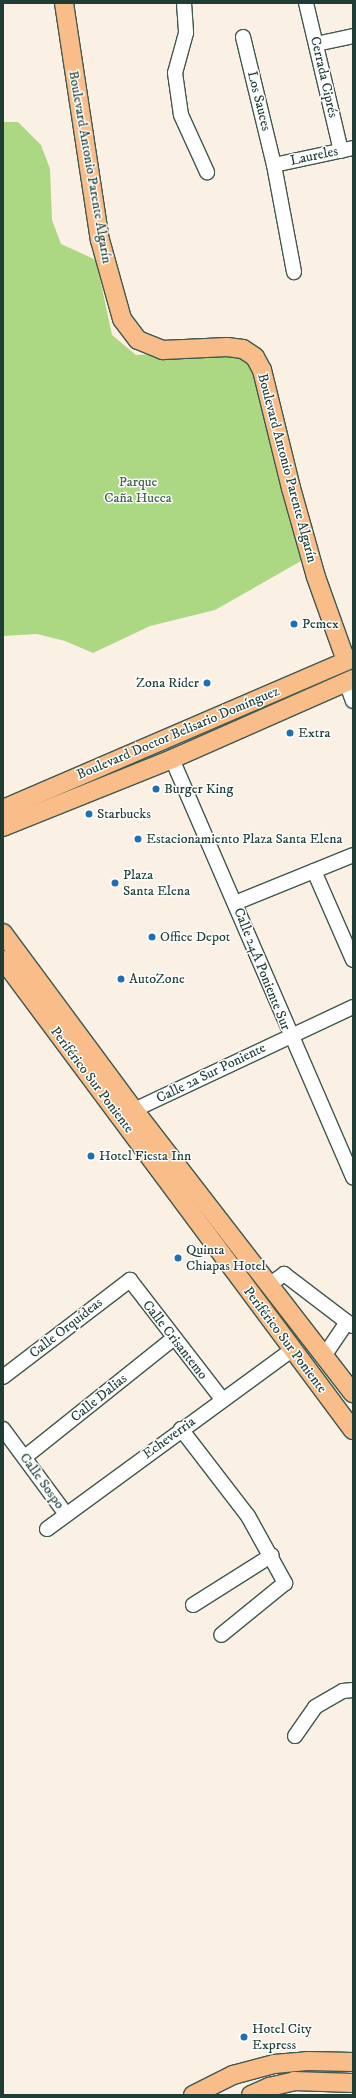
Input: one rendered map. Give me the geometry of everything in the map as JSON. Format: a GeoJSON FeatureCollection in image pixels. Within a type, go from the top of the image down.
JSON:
{"type":"FeatureCollection","features":[{"type":"Feature","properties":{"kind":"main road","name":"Boulevard Antonio Parente Algarín"},"geometry":{"type":"LineString","coordinates":[[64,3],[100,240],[122,319],[138,340],[163,350],[227,347],[243,349],[255,357],[262,370],[290,488],[316,577],[349,659]]}},
{"type":"Feature","properties":{"kind":"main road","name":"Boulevard Doctor Belisario Domínguez"},"geometry":{"type":"LineString","coordinates":[[5,807],[349,659]]}},
{"type":"Feature","properties":{"kind":"main road","name":"Boulevard Doctor Belisario Domínguez"},"geometry":{"type":"LineString","coordinates":[[3,827],[172,759],[350,680]]}},
{"type":"Feature","properties":{"kind":"main road","name":"Periférico Sur Poniente"},"geometry":{"type":"LineString","coordinates":[[3,933],[134,1110],[145,1138],[292,1350],[353,1430]]}},
{"type":"Feature","properties":{"kind":"main road","name":"Periférico Sur Poniente"},"geometry":{"type":"LineString","coordinates":[[3,960],[96,1085],[145,1138],[269,1285],[353,1393]]}},
{"type":"Feature","properties":{"kind":"main road"},"geometry":{"type":"LineString","coordinates":[[96,1085],[106,1083],[117,1087]]}},
{"type":"Feature","properties":{"kind":"main road"},"geometry":{"type":"LineString","coordinates":[[193,2095],[233,2076],[274,2064],[307,2060],[353,2062]]}},
{"type":"Feature","properties":{"kind":"main road"},"geometry":{"type":"LineString","coordinates":[[251,2095],[269,2087],[294,2081],[353,2083]]}},
{"type":"Feature","properties":{"kind":"street"},"geometry":{"type":"LineString","coordinates":[[184,3],[186,33],[177,61],[177,87],[185,129],[206,172]]}},
{"type":"Feature","properties":{"kind":"street","name":"Cerrada Ciprés"},"geometry":{"type":"LineString","coordinates":[[306,3],[316,44],[347,149]]}},
{"type":"Feature","properties":{"kind":"street"},"geometry":{"type":"LineString","coordinates":[[316,44],[353,36]]}},
{"type":"Feature","properties":{"kind":"street","name":"Los Sauces"},"geometry":{"type":"LineString","coordinates":[[243,37],[274,165],[294,272]]}},
{"type":"Feature","properties":{"kind":"street","name":"Laureles"},"geometry":{"type":"LineString","coordinates":[[274,165],[347,149]]}},
{"type":"Feature","properties":{"kind":"street"},"geometry":{"type":"LineString","coordinates":[[350,680],[353,701]]}},
{"type":"Feature","properties":{"kind":"street","name":"Calle 24A Poniente Sur"},"geometry":{"type":"LineString","coordinates":[[172,759],[235,903],[289,1036],[352,1172]]}},
{"type":"Feature","properties":{"kind":"street"},"geometry":{"type":"LineString","coordinates":[[235,903],[353,855]]}},
{"type":"Feature","properties":{"kind":"street"},"geometry":{"type":"LineString","coordinates":[[314,871],[353,960]]}},
{"type":"Feature","properties":{"kind":"street","name":"Calle 2a Sur Poniente"},"geometry":{"type":"LineString","coordinates":[[134,1110],[289,1036],[353,1008]]}},
{"type":"Feature","properties":{"kind":"street"},"geometry":{"type":"LineString","coordinates":[[269,1285],[284,1274],[350,1324],[324,1356]]}},
{"type":"Feature","properties":{"kind":"street","name":"Calle Crisantemo"},"geometry":{"type":"LineString","coordinates":[[130,1280],[173,1339],[222,1400]]}},
{"type":"Feature","properties":{"kind":"street","name":"Calle Orquídeas"},"geometry":{"type":"LineString","coordinates":[[3,1377],[130,1280]]}},
{"type":"Feature","properties":{"kind":"street","name":"Calle Dalias"},"geometry":{"type":"LineString","coordinates":[[25,1457],[173,1339]]}},
{"type":"Feature","properties":{"kind":"street","name":"Echeverria"},"geometry":{"type":"LineString","coordinates":[[47,1529],[181,1429],[292,1350]]}},
{"type":"Feature","properties":{"kind":"street","name":"Calle Sospo"},"geometry":{"type":"LineString","coordinates":[[3,1429],[66,1514]]}},
{"type":"Feature","properties":{"kind":"street"},"geometry":{"type":"LineString","coordinates":[[181,1429],[248,1516],[272,1556],[285,1583],[221,1636]]}},
{"type":"Feature","properties":{"kind":"street"},"geometry":{"type":"LineString","coordinates":[[193,1605],[272,1556]]}},
{"type":"Feature","properties":{"kind":"street"},"geometry":{"type":"LineString","coordinates":[[295,1736],[315,1707],[343,1691],[353,1690]]}},
{"type":"Feature","properties":{"kind":"green space","name":"Parque Caña Hueca"},"geometry":{"type":"Polygon","coordinates":[[[3,122],[18,122],[41,145],[50,169],[52,220],[61,244],[96,260],[112,335],[136,355],[240,351],[256,370],[308,557],[215,610],[150,626],[93,653],[65,641],[37,634],[3,636],[3,122]]]}},
{"type":"Feature","properties":{"kind":"place","name":"Pemex"},"geometry":{"type":"Point","coordinates":[294,624]}},
{"type":"Feature","properties":{"kind":"place","name":"Zona Rider"},"geometry":{"type":"Point","coordinates":[207,683]}},
{"type":"Feature","properties":{"kind":"place","name":"Extra"},"geometry":{"type":"Point","coordinates":[290,733]}},
{"type":"Feature","properties":{"kind":"place","name":"Burger King"},"geometry":{"type":"Point","coordinates":[156,789]}},
{"type":"Feature","properties":{"kind":"place","name":"Starbucks"},"geometry":{"type":"Point","coordinates":[89,814]}},
{"type":"Feature","properties":{"kind":"place","name":"Estacionamiento Plaza Santa Elena"},"geometry":{"type":"Point","coordinates":[138,839]}},
{"type":"Feature","properties":{"kind":"place","name":"Plaza Santa Elena"},"geometry":{"type":"Point","coordinates":[115,883]}},
{"type":"Feature","properties":{"kind":"place","name":"Office Depot"},"geometry":{"type":"Point","coordinates":[152,937]}},
{"type":"Feature","properties":{"kind":"place","name":"AutoZone"},"geometry":{"type":"Point","coordinates":[121,979]}},
{"type":"Feature","properties":{"kind":"place","name":"Hotel Fiesta Inn"},"geometry":{"type":"Point","coordinates":[91,1156]}},
{"type":"Feature","properties":{"kind":"place","name":"Quinta Chiapas Hotel"},"geometry":{"type":"Point","coordinates":[178,1258]}},
{"type":"Feature","properties":{"kind":"place","name":"Hotel City Express"},"geometry":{"type":"Point","coordinates":[244,2037]}}]}
